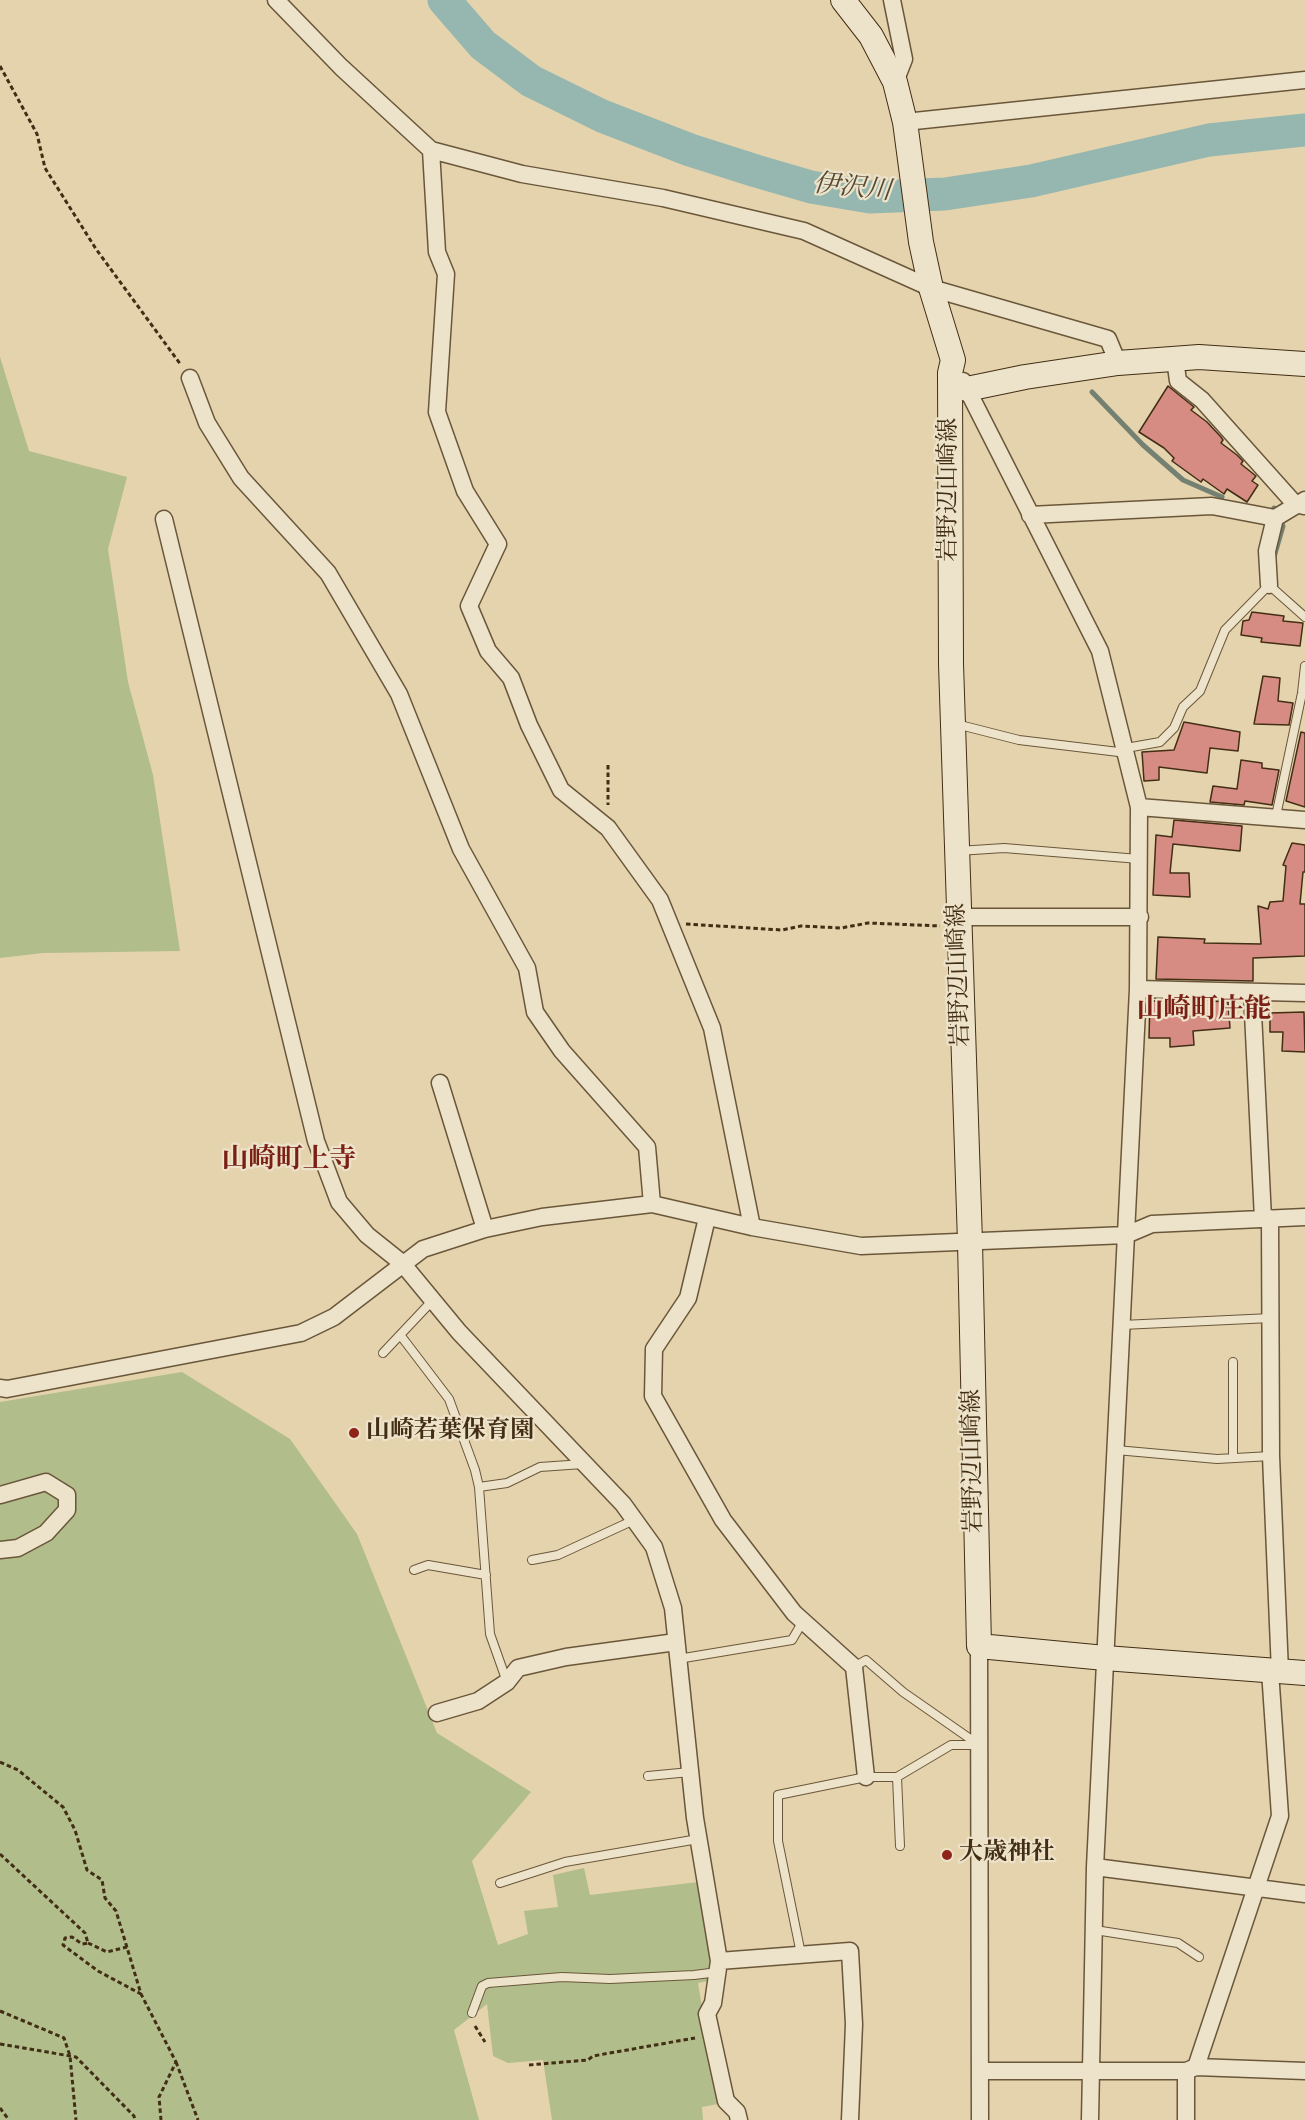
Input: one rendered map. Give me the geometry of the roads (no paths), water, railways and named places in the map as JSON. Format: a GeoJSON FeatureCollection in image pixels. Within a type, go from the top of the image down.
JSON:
{"type":"FeatureCollection","features":[{"type":"Feature","properties":{"kind":"main road","name":"岩野辺山崎線"},"geometry":{"type":"LineString","coordinates":[[843,0],[871,36],[895,82],[905,126],[921,242],[931,288],[954,360],[950,373],[953,723],[970,1242],[979,1646]]}},
{"type":"Feature","properties":{"kind":"main road"},"geometry":{"type":"LineString","coordinates":[[967,389],[1024,377],[1118,363],[1175,359],[1245,359],[1305,364]]}},
{"type":"Feature","properties":{"kind":"main road"},"geometry":{"type":"LineString","coordinates":[[979,1646],[1305,1673]]}},
{"type":"Feature","properties":{"kind":"street"},"geometry":{"type":"LineString","coordinates":[[276,0],[341,67],[431,150],[522,174],[663,198],[804,231],[931,288],[1108,339],[1118,363]]}},
{"type":"Feature","properties":{"kind":"street"},"geometry":{"type":"LineString","coordinates":[[892,0],[904,59],[895,82]]}},
{"type":"Feature","properties":{"kind":"street"},"geometry":{"type":"LineString","coordinates":[[905,126],[1305,80]]}},
{"type":"Feature","properties":{"kind":"street"},"geometry":{"type":"LineString","coordinates":[[431,150],[437,252],[446,274],[437,412],[465,491],[498,544],[469,606],[488,651],[511,678],[529,725],[561,790],[608,828],[660,900],[712,1028],[752,1227]]}},
{"type":"Feature","properties":{"kind":"street"},"geometry":{"type":"LineString","coordinates":[[1030,515],[1212,506],[1275,518],[1302,503],[1202,400],[1178,381],[1175,359]]}},
{"type":"Feature","properties":{"kind":"street"},"geometry":{"type":"LineString","coordinates":[[954,360],[1100,651],[1127,751],[1139,807],[1138,989],[1095,1867],[1093,2072],[1090,2120]]}},
{"type":"Feature","properties":{"kind":"street"},"geometry":{"type":"LineString","coordinates":[[190,378],[207,423],[241,478],[328,573],[399,694],[461,849],[527,968],[535,1012],[562,1051],[647,1147],[651,1204]]}},
{"type":"Feature","properties":{"kind":"street"},"geometry":{"type":"LineString","coordinates":[[1269,585],[1268,551],[1275,518]]}},
{"type":"Feature","properties":{"kind":"street"},"geometry":{"type":"LineString","coordinates":[[164,519],[316,1141],[339,1202],[367,1235],[402,1263],[508,1386],[584,1463],[634,1520],[654,1547],[673,1608],[698,1839],[719,1966],[713,2003],[707,2014],[726,2101],[737,2112],[739,2120]]}},
{"type":"Feature","properties":{"kind":"street"},"geometry":{"type":"LineString","coordinates":[[1139,807],[1305,820]]}},
{"type":"Feature","properties":{"kind":"street"},"geometry":{"type":"LineString","coordinates":[[960,922],[1140,917]]}},
{"type":"Feature","properties":{"kind":"street"},"geometry":{"type":"LineString","coordinates":[[1138,989],[1305,993]]}},
{"type":"Feature","properties":{"kind":"street"},"geometry":{"type":"LineString","coordinates":[[1186,2120],[1191,2069],[1257,1887],[1280,1816],[1275,1671],[1267,1218],[1252,992]]}},
{"type":"Feature","properties":{"kind":"street"},"geometry":{"type":"LineString","coordinates":[[440,1083],[485,1229]]}},
{"type":"Feature","properties":{"kind":"street"},"geometry":{"type":"LineString","coordinates":[[0,1388],[7,1389],[301,1333],[334,1317],[423,1249],[485,1229],[542,1217],[651,1204],[707,1218],[861,1246],[1126,1235],[1152,1224],[1305,1216]]}},
{"type":"Feature","properties":{"kind":"street"},"geometry":{"type":"LineString","coordinates":[[707,1218],[688,1298],[654,1349],[653,1396],[723,1520],[803,1621],[854,1667],[866,1777]]}},
{"type":"Feature","properties":{"kind":"street"},"geometry":{"type":"LineString","coordinates":[[0,1496],[46,1482],[67,1496],[67,1510],[45,1533],[18,1548],[0,1550]]}},
{"type":"Feature","properties":{"kind":"street"},"geometry":{"type":"LineString","coordinates":[[979,1646],[980,2120]]}},
{"type":"Feature","properties":{"kind":"street"},"geometry":{"type":"LineString","coordinates":[[437,1713],[478,1701],[507,1682],[518,1668],[566,1657],[677,1651]]}},
{"type":"Feature","properties":{"kind":"street"},"geometry":{"type":"LineString","coordinates":[[1095,1867],[1305,1894]]}},
{"type":"Feature","properties":{"kind":"street"},"geometry":{"type":"LineString","coordinates":[[719,1966],[801,1954],[850,1951],[854,2024],[850,2120]]}},
{"type":"Feature","properties":{"kind":"street"},"geometry":{"type":"LineString","coordinates":[[981,2071],[1093,2072],[1191,2069],[1305,2071]]}},
{"type":"Feature","properties":{"kind":"lane"},"geometry":{"type":"LineString","coordinates":[[953,723],[1019,740],[1127,751],[1160,742],[1174,728],[1183,707],[1200,691],[1225,630],[1269,585],[1305,617]]}},
{"type":"Feature","properties":{"kind":"lane"},"geometry":{"type":"LineString","coordinates":[[1276,816],[1302,693],[1305,666]]}},
{"type":"Feature","properties":{"kind":"lane"},"geometry":{"type":"LineString","coordinates":[[957,851],[1004,848],[1140,859]]}},
{"type":"Feature","properties":{"kind":"lane"},"geometry":{"type":"LineString","coordinates":[[382,1353],[401,1336],[433,1300]]}},
{"type":"Feature","properties":{"kind":"lane"},"geometry":{"type":"LineString","coordinates":[[1122,1325],[1270,1318]]}},
{"type":"Feature","properties":{"kind":"lane"},"geometry":{"type":"LineString","coordinates":[[401,1336],[449,1399],[479,1486],[480,1532],[490,1634],[507,1682]]}},
{"type":"Feature","properties":{"kind":"lane"},"geometry":{"type":"LineString","coordinates":[[1233,1362],[1233,1458]]}},
{"type":"Feature","properties":{"kind":"lane"},"geometry":{"type":"LineString","coordinates":[[1116,1450],[1233,1458],[1271,1456]]}},
{"type":"Feature","properties":{"kind":"lane"},"geometry":{"type":"LineString","coordinates":[[479,1486],[507,1482],[540,1467],[584,1463]]}},
{"type":"Feature","properties":{"kind":"lane"},"geometry":{"type":"LineString","coordinates":[[532,1560],[558,1555],[634,1520]]}},
{"type":"Feature","properties":{"kind":"lane"},"geometry":{"type":"LineString","coordinates":[[414,1570],[428,1565],[486,1575]]}},
{"type":"Feature","properties":{"kind":"lane"},"geometry":{"type":"LineString","coordinates":[[677,1651],[792,1640],[803,1621]]}},
{"type":"Feature","properties":{"kind":"lane"},"geometry":{"type":"LineString","coordinates":[[854,1667],[866,1660],[903,1692],[980,1745]]}},
{"type":"Feature","properties":{"kind":"lane"},"geometry":{"type":"LineString","coordinates":[[801,1954],[778,1841],[778,1795],[866,1777],[897,1777],[951,1745],[980,1745]]}},
{"type":"Feature","properties":{"kind":"lane"},"geometry":{"type":"LineString","coordinates":[[648,1776],[690,1772]]}},
{"type":"Feature","properties":{"kind":"lane"},"geometry":{"type":"LineString","coordinates":[[897,1777],[900,1846]]}},
{"type":"Feature","properties":{"kind":"lane"},"geometry":{"type":"LineString","coordinates":[[500,1883],[565,1862],[698,1839]]}},
{"type":"Feature","properties":{"kind":"lane"},"geometry":{"type":"LineString","coordinates":[[1095,1930],[1178,1942],[1199,1957]]}},
{"type":"Feature","properties":{"kind":"lane"},"geometry":{"type":"LineString","coordinates":[[472,2013],[482,1986],[488,1983],[562,1977],[610,1979],[694,1976],[719,1966]]}},
{"type":"Feature","properties":{"kind":"waterway","name":"伊沢川"},"geometry":{"type":"LineString","coordinates":[[444,0],[483,45],[531,81],[602,116],[690,150],[756,171],[811,187],[870,197],[945,194],[1031,181],[1209,140],[1305,130]]}},
{"type":"Feature","properties":{"kind":"waterway"},"geometry":{"type":"LineString","coordinates":[[1092,392],[1143,445],[1183,480],[1222,497]]}},
{"type":"Feature","properties":{"kind":"waterway"},"geometry":{"type":"LineString","coordinates":[[1274,508],[1283,526],[1274,557]]}},
{"type":"Feature","properties":{"kind":"place","name":"山崎若葉保育園"},"geometry":{"type":"Point","coordinates":[354,1433]}},
{"type":"Feature","properties":{"kind":"place","name":"大歳神社"},"geometry":{"type":"Point","coordinates":[947,1855]}},
{"type":"Feature","properties":{"kind":"district","name":"山崎町庄能"},"geometry":{"type":"Point","coordinates":[1204,1012]}},
{"type":"Feature","properties":{"kind":"district","name":"山崎町上寺"},"geometry":{"type":"Point","coordinates":[289,1162]}}]}
